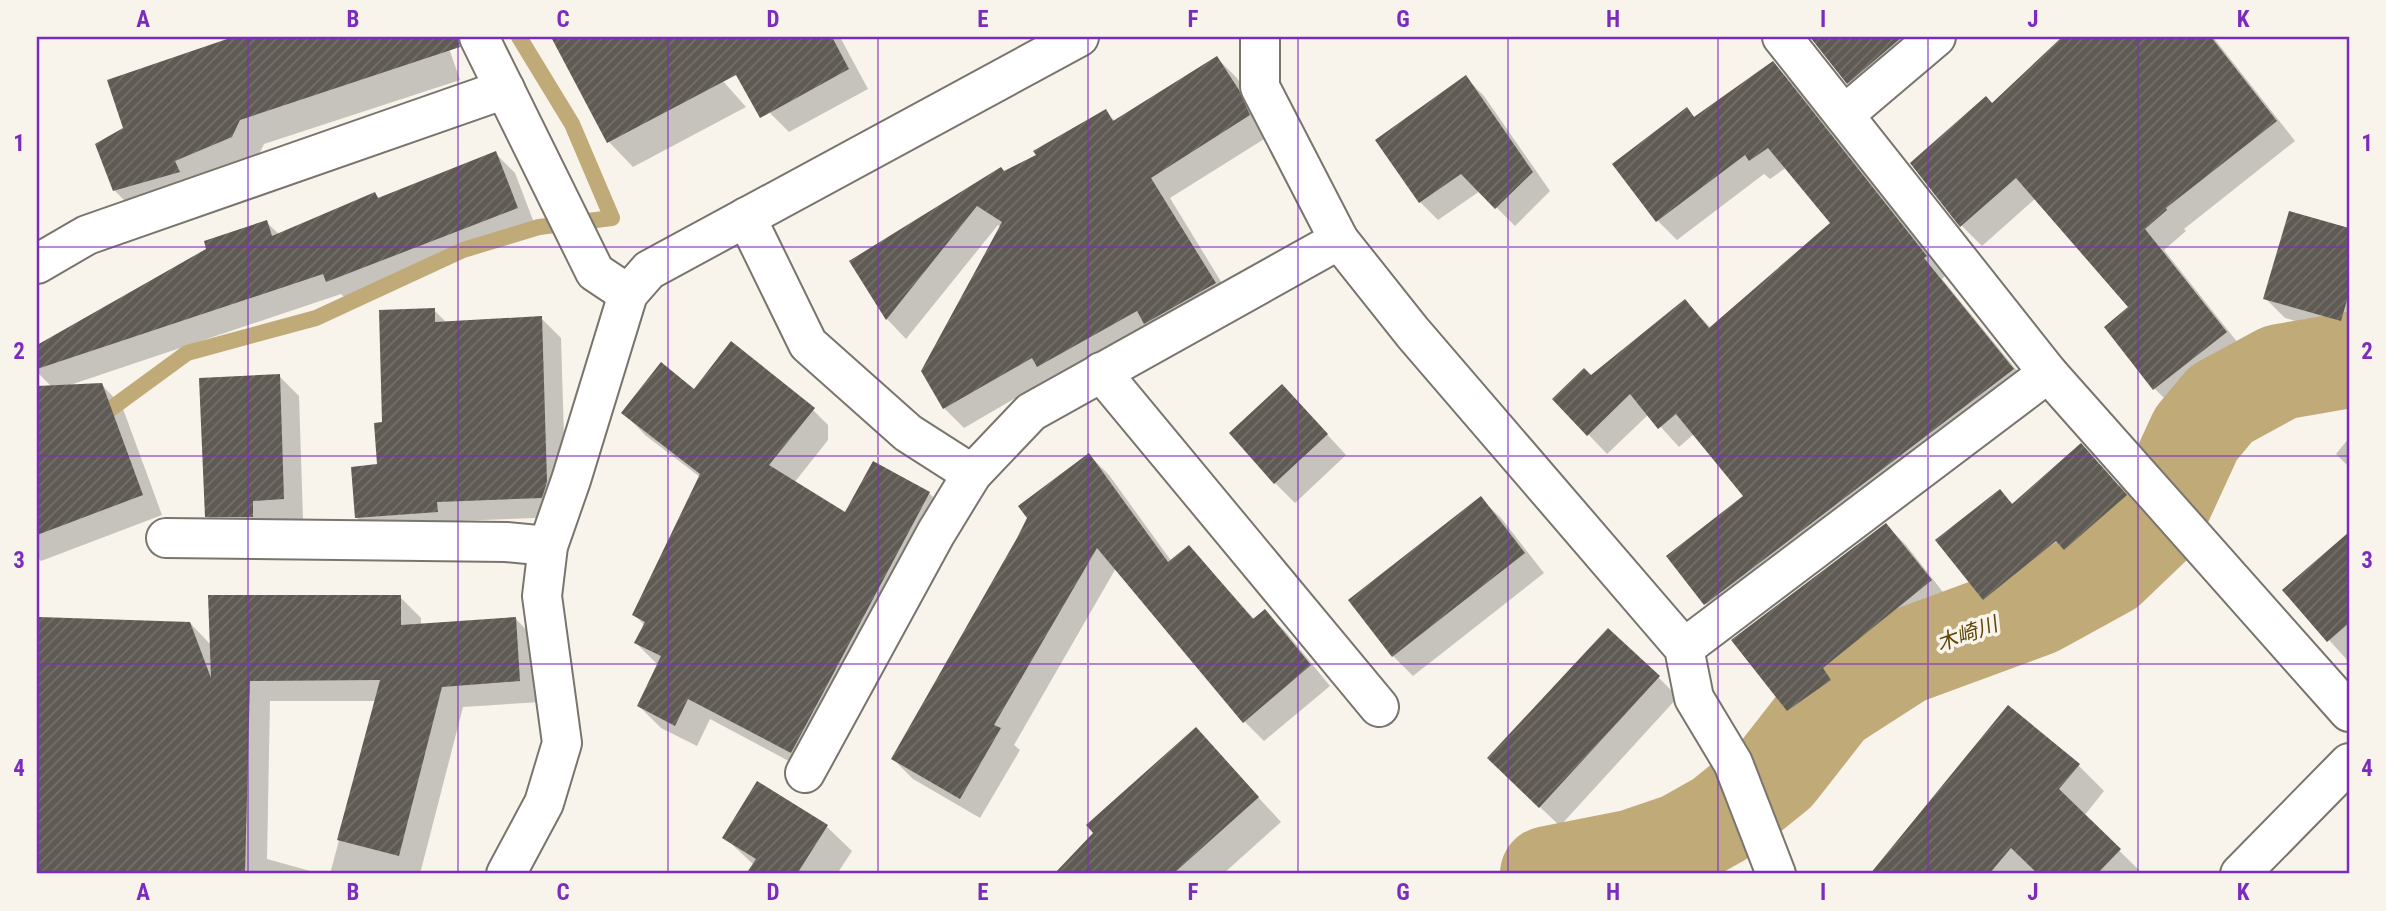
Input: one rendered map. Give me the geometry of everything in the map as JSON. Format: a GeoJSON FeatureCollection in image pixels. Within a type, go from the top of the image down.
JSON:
{"type":"FeatureCollection","features":[{"type":"Feature","properties":{"kind":"street"},"geometry":{"type":"LineString","coordinates":[[479,37],[595,272],[628,294]]}},
{"type":"Feature","properties":{"kind":"street"},"geometry":{"type":"LineString","coordinates":[[506,874],[544,803],[562,743],[542,596],[548,546],[628,294],[649,270],[1079,37]]}},
{"type":"Feature","properties":{"kind":"street"},"geometry":{"type":"LineString","coordinates":[[1260,37],[1260,87],[1339,240],[1413,333],[1684,648],[1694,698],[1732,763],[1776,874]]}},
{"type":"Feature","properties":{"kind":"street"},"geometry":{"type":"LineString","coordinates":[[1782,37],[2048,373],[2349,712]]}},
{"type":"Feature","properties":{"kind":"street"},"geometry":{"type":"LineString","coordinates":[[1844,115],[1936,37]]}},
{"type":"Feature","properties":{"kind":"street"},"geometry":{"type":"LineString","coordinates":[[37,264],[87,235],[505,89]]}},
{"type":"Feature","properties":{"kind":"street"},"geometry":{"type":"LineString","coordinates":[[746,217],[808,344],[908,433],[972,474]]}},
{"type":"Feature","properties":{"kind":"street"},"geometry":{"type":"LineString","coordinates":[[805,773],[929,545],[972,474],[1031,412],[1339,240]]}},
{"type":"Feature","properties":{"kind":"street"},"geometry":{"type":"LineString","coordinates":[[1101,372],[1379,707]]}},
{"type":"Feature","properties":{"kind":"street"},"geometry":{"type":"LineString","coordinates":[[1684,648],[2048,373]]}},
{"type":"Feature","properties":{"kind":"street"},"geometry":{"type":"LineString","coordinates":[[166,538],[506,542],[548,546]]}},
{"type":"Feature","properties":{"kind":"street"},"geometry":{"type":"LineString","coordinates":[[2240,874],[2349,763]]}},
{"type":"Feature","properties":{"kind":"building"},"geometry":{"type":"Polygon","coordinates":[[[233,37],[457,37],[460,47],[240,120],[232,137],[175,161],[180,172],[113,191],[95,144],[123,128],[107,80],[233,37]]]}},
{"type":"Feature","properties":{"kind":"building"},"geometry":{"type":"Polygon","coordinates":[[[551,37],[832,37],[849,69],[760,118],[736,75],[607,143],[551,37]]]}},
{"type":"Feature","properties":{"kind":"building"},"geometry":{"type":"Polygon","coordinates":[[[1810,37],[1902,37],[1847,84],[1810,37]]]}},
{"type":"Feature","properties":{"kind":"building"},"geometry":{"type":"Polygon","coordinates":[[[2062,37],[2211,37],[2277,121],[2166,208],[2167,210],[2145,229],[2227,332],[2153,390],[2104,327],[2128,307],[2016,178],[1960,227],[1910,163],[1986,96],[1992,103],[2062,37]]]}},
{"type":"Feature","properties":{"kind":"building"},"geometry":{"type":"Polygon","coordinates":[[[1217,56],[1239,90],[1250,115],[1151,178],[1216,283],[1144,324],[1137,311],[1037,367],[1032,358],[943,409],[921,371],[1002,222],[977,206],[886,320],[849,261],[1001,167],[1004,171],[1036,155],[1033,151],[1106,109],[1113,121],[1217,56]]]}},
{"type":"Feature","properties":{"kind":"building"},"geometry":{"type":"Polygon","coordinates":[[[1773,61],[1927,256],[1924,258],[2014,369],[1704,605],[1666,556],[1743,496],[1676,414],[1658,429],[1630,394],[1587,436],[1552,399],[1584,368],[1591,375],[1685,299],[1709,328],[1830,223],[1768,148],[1749,161],[1745,155],[1656,222],[1612,164],[1687,107],[1694,117],[1773,61]]]}},
{"type":"Feature","properties":{"kind":"building"},"geometry":{"type":"Polygon","coordinates":[[[1466,75],[1533,172],[1495,209],[1461,174],[1419,203],[1375,140],[1466,75]]]}},
{"type":"Feature","properties":{"kind":"building"},"geometry":{"type":"Polygon","coordinates":[[[496,151],[518,208],[326,282],[323,274],[37,369],[37,345],[206,249],[204,241],[267,220],[272,236],[375,192],[378,198],[496,151]]]}},
{"type":"Feature","properties":{"kind":"building"},"geometry":{"type":"Polygon","coordinates":[[[2289,211],[2349,228],[2349,293],[2341,321],[2263,299],[2289,211]]]}},
{"type":"Feature","properties":{"kind":"building"},"geometry":{"type":"Polygon","coordinates":[[[435,308],[435,322],[542,316],[547,482],[542,498],[437,502],[438,512],[355,518],[351,467],[377,464],[374,423],[382,422],[379,310],[435,308]]]}},
{"type":"Feature","properties":{"kind":"building"},"geometry":{"type":"Polygon","coordinates":[[[731,341],[815,408],[769,465],[845,512],[873,461],[930,492],[791,753],[688,699],[675,726],[637,706],[661,656],[634,643],[645,622],[632,615],[700,474],[621,413],[661,362],[694,389],[731,341]]]}},
{"type":"Feature","properties":{"kind":"building"},"geometry":{"type":"Polygon","coordinates":[[[280,374],[284,499],[253,501],[253,517],[205,517],[199,378],[280,374]]]}},
{"type":"Feature","properties":{"kind":"building"},"geometry":{"type":"Polygon","coordinates":[[[102,383],[143,495],[37,535],[37,386],[102,383]]]}},
{"type":"Feature","properties":{"kind":"building"},"geometry":{"type":"Polygon","coordinates":[[[1282,384],[1328,434],[1274,484],[1229,433],[1282,384]]]}},
{"type":"Feature","properties":{"kind":"building"},"geometry":{"type":"Polygon","coordinates":[[[2081,443],[2127,495],[2064,550],[2056,541],[1983,600],[1935,540],[2000,489],[2012,504],[2081,443]]]}},
{"type":"Feature","properties":{"kind":"building"},"geometry":{"type":"Polygon","coordinates":[[[1089,453],[1168,562],[1189,545],[1253,619],[1265,609],[1311,665],[1243,723],[1097,548],[994,725],[1001,728],[960,799],[891,759],[1017,538],[1027,518],[1018,506],[1089,453]]]}},
{"type":"Feature","properties":{"kind":"building"},"geometry":{"type":"Polygon","coordinates":[[[1481,496],[1525,553],[1392,657],[1348,600],[1481,496]]]}},
{"type":"Feature","properties":{"kind":"building"},"geometry":{"type":"Polygon","coordinates":[[[1886,523],[1932,580],[1823,668],[1831,680],[1787,711],[1731,640],[1886,523]]]}},
{"type":"Feature","properties":{"kind":"building"},"geometry":{"type":"Polygon","coordinates":[[[2349,532],[2349,623],[2327,642],[2282,590],[2349,532]]]}},
{"type":"Feature","properties":{"kind":"building"},"geometry":{"type":"Polygon","coordinates":[[[208,595],[401,595],[401,625],[516,617],[520,681],[442,687],[399,856],[337,840],[380,680],[250,681],[245,874],[37,874],[39,617],[190,622],[211,678],[208,595]]]}},
{"type":"Feature","properties":{"kind":"building"},"geometry":{"type":"Polygon","coordinates":[[[1608,628],[1660,676],[1539,808],[1487,758],[1608,628]]]}},
{"type":"Feature","properties":{"kind":"building"},"geometry":{"type":"Polygon","coordinates":[[[2008,705],[2080,764],[2059,789],[2121,849],[2097,874],[2038,874],[2011,848],[1989,874],[1870,874],[2008,705]]]}},
{"type":"Feature","properties":{"kind":"building"},"geometry":{"type":"Polygon","coordinates":[[[1196,727],[1259,797],[1173,874],[1054,874],[1093,833],[1086,825],[1196,727]]]}},
{"type":"Feature","properties":{"kind":"building"},"geometry":{"type":"Polygon","coordinates":[[[757,781],[828,825],[797,874],[746,874],[756,859],[722,838],[757,781]]]}},
{"type":"Feature","properties":{"kind":"waterway"},"geometry":{"type":"LineString","coordinates":[[94,421],[187,353],[316,318],[463,250],[539,227],[612,218],[572,124],[519,37]]}},
{"type":"Feature","properties":{"kind":"waterway","name":"木崎川"},"geometry":{"type":"LineString","coordinates":[[1548,874],[1634,857],[1681,841],[1720,819],[1777,773],[1831,704],[1904,657],[2037,608],[2108,569],[2154,525],[2196,434],[2221,404],[2280,372],[2349,360]]}}]}
